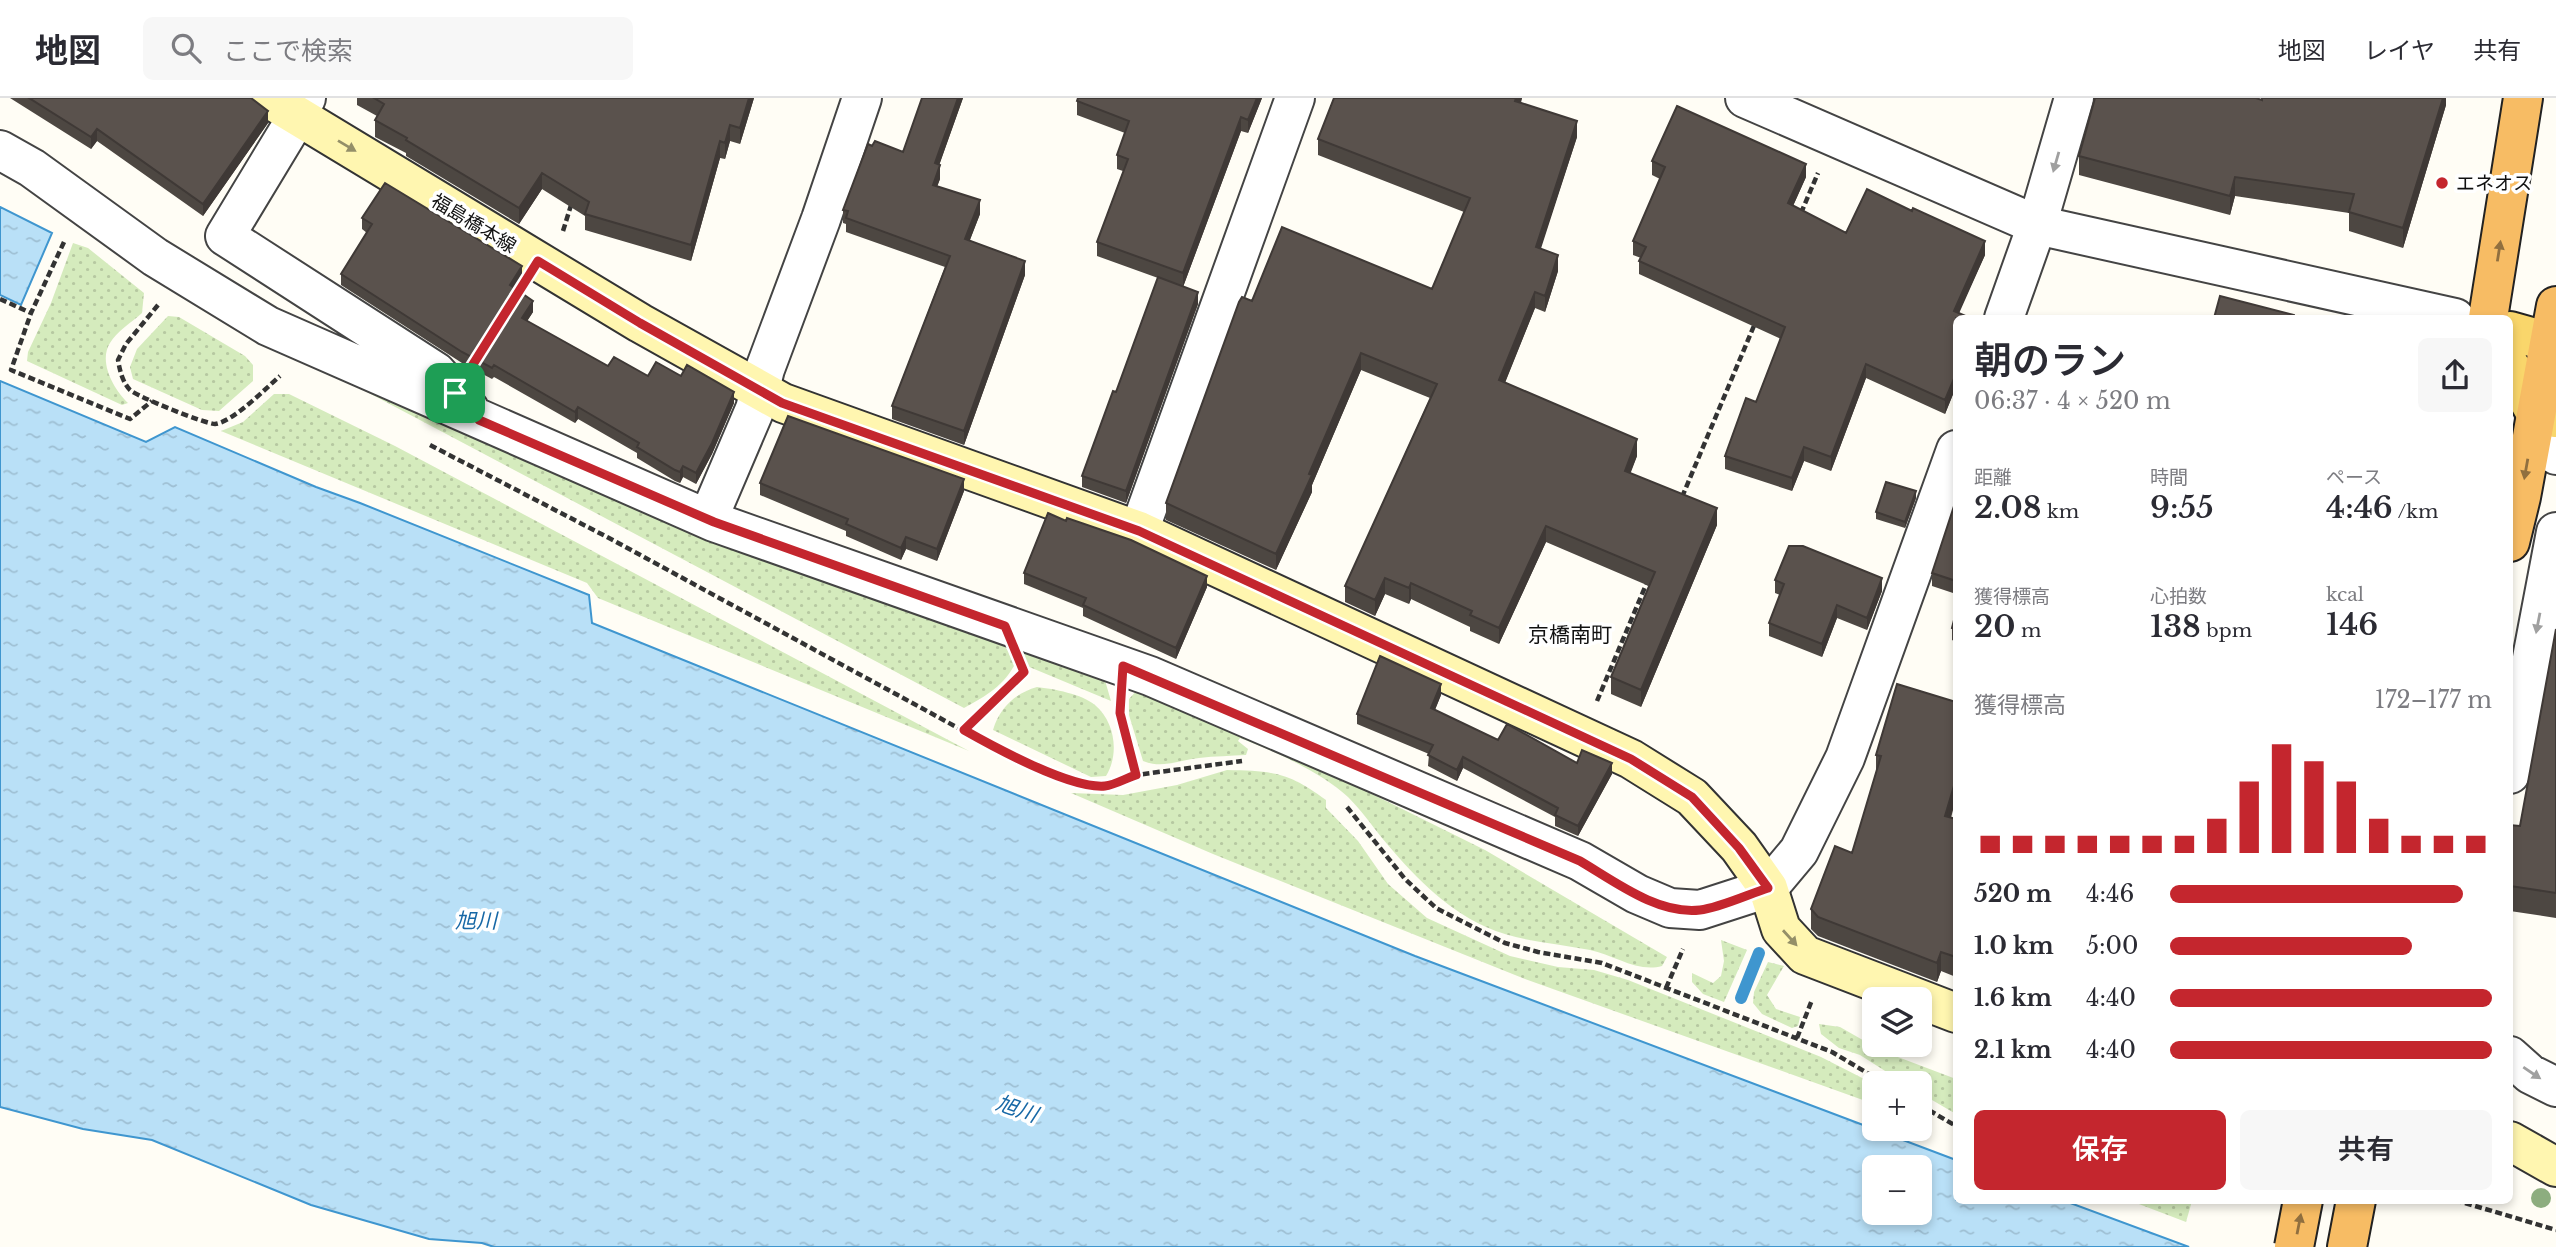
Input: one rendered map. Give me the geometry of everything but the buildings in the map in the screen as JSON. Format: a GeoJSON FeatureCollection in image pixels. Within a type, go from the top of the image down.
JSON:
{"type":"FeatureCollection","features":[{"type":"Feature","properties":{"kind":"highway"},"geometry":{"type":"LineString","coordinates":[[2488,315],[2523,98]]}},
{"type":"Feature","properties":{"kind":"highway"},"geometry":{"type":"LineString","coordinates":[[2513,532],[2546,416],[2554,331]]}},
{"type":"Feature","properties":{"kind":"highway"},"geometry":{"type":"LineString","coordinates":[[2294,1247],[2302,1204]]}},
{"type":"Feature","properties":{"kind":"highway"},"geometry":{"type":"LineString","coordinates":[[2347,1247],[2355,1204]]}},
{"type":"Feature","properties":{"kind":"main road","name":"福島橋本線"},"geometry":{"type":"LineString","coordinates":[[290,104],[551,269],[782,403],[1139,531],[1631,759],[1692,797],[1739,848],[1768,888],[1781,929],[1805,955],[1953,1012]]}},
{"type":"Feature","properties":{"kind":"main road"},"geometry":{"type":"LineString","coordinates":[[2513,331],[2554,331]]}},
{"type":"Feature","properties":{"kind":"main road"},"geometry":{"type":"LineString","coordinates":[[2513,370],[2546,416]]}},
{"type":"Feature","properties":{"kind":"main road"},"geometry":{"type":"LineString","coordinates":[[2513,1143],[2556,1167]]}},
{"type":"Feature","properties":{"kind":"street"},"geometry":{"type":"LineString","coordinates":[[708,519],[755,409],[765,369],[821,219],[862,98]]}},
{"type":"Feature","properties":{"kind":"street"},"geometry":{"type":"LineString","coordinates":[[1139,531],[1295,98]]}},
{"type":"Feature","properties":{"kind":"street"},"geometry":{"type":"LineString","coordinates":[[1745,98],[2037,225],[2442,315]]}},
{"type":"Feature","properties":{"kind":"street"},"geometry":{"type":"LineString","coordinates":[[2005,315],[2037,225],[2074,98]]}},
{"type":"Feature","properties":{"kind":"street"},"geometry":{"type":"LineString","coordinates":[[290,104],[225,236],[436,372],[479,420]]}},
{"type":"Feature","properties":{"kind":"street"},"geometry":{"type":"LineString","coordinates":[[0,150],[32,168],[155,257],[268,326],[708,519],[1123,666],[1580,861],[1637,894],[1670,908],[1700,910],[1768,888],[1799,851],[1845,758],[1953,458]]}},
{"type":"Feature","properties":{"kind":"street"},"geometry":{"type":"LineString","coordinates":[[2546,416],[2556,455]]}},
{"type":"Feature","properties":{"kind":"street"},"geometry":{"type":"LineString","coordinates":[[2513,758],[2556,532]]}},
{"type":"Feature","properties":{"kind":"street"},"geometry":{"type":"LineString","coordinates":[[2513,1059],[2530,1074],[2556,1087]]}},
{"type":"Feature","properties":{"kind":"path"},"geometry":{"type":"LineString","coordinates":[[1797,223],[1818,172]]}},
{"type":"Feature","properties":{"kind":"path"},"geometry":{"type":"LineString","coordinates":[[551,269],[576,190]]}},
{"type":"Feature","properties":{"kind":"path"},"geometry":{"type":"LineString","coordinates":[[82,204],[31,313],[11,370],[130,419],[152,401]]}},
{"type":"Feature","properties":{"kind":"path"},"geometry":{"type":"LineString","coordinates":[[0,299],[31,313]]}},
{"type":"Feature","properties":{"kind":"path"},"geometry":{"type":"LineString","coordinates":[[163,299],[126,344],[118,360],[122,378],[132,392],[196,419],[215,424],[230,417],[286,371]]}},
{"type":"Feature","properties":{"kind":"path"},"geometry":{"type":"LineString","coordinates":[[1679,505],[1759,313]]}},
{"type":"Feature","properties":{"kind":"path"},"geometry":{"type":"LineString","coordinates":[[423,441],[609,538],[995,748],[1076,783],[1106,786],[1136,775],[1249,760]]}},
{"type":"Feature","properties":{"kind":"path"},"geometry":{"type":"LineString","coordinates":[[1583,736],[1652,569]]}},
{"type":"Feature","properties":{"kind":"path"},"geometry":{"type":"LineString","coordinates":[[964,730],[1024,672],[1005,626]]}},
{"type":"Feature","properties":{"kind":"path"},"geometry":{"type":"LineString","coordinates":[[1123,666],[1120,713],[1136,775]]}},
{"type":"Feature","properties":{"kind":"path"},"geometry":{"type":"LineString","coordinates":[[1342,800],[1405,879],[1436,908],[1505,943],[1538,952],[1602,963],[1832,1052],[1864,1071]]}},
{"type":"Feature","properties":{"kind":"path"},"geometry":{"type":"LineString","coordinates":[[1932,1112],[1953,1124]]}},
{"type":"Feature","properties":{"kind":"path"},"geometry":{"type":"LineString","coordinates":[[2468,1204],[2556,1230]]}},
{"type":"Feature","properties":{"kind":"green space"},"geometry":{"type":"Polygon","coordinates":[[[73,243],[88,248],[144,293],[142,313],[116,335],[107,350],[109,375],[128,403],[122,405],[27,361],[28,352],[51,303],[73,243]]]}},
{"type":"Feature","properties":{"kind":"green space"},"geometry":{"type":"Polygon","coordinates":[[[168,316],[179,317],[245,356],[253,365],[253,381],[219,411],[202,410],[133,379],[130,367],[137,349],[168,316]]]}},
{"type":"Feature","properties":{"kind":"green space"},"geometry":{"type":"Polygon","coordinates":[[[352,378],[1004,645],[1016,662],[1001,683],[964,708],[350,383],[352,378]]]}},
{"type":"Feature","properties":{"kind":"green space"},"geometry":{"type":"Polygon","coordinates":[[[274,394],[289,394],[395,446],[969,751],[598,598],[587,583],[221,431],[243,422],[274,394]]]}},
{"type":"Feature","properties":{"kind":"green space"},"geometry":{"type":"Polygon","coordinates":[[[1020,649],[1104,677],[1111,701],[1027,666],[1020,649]]]}},
{"type":"Feature","properties":{"kind":"green space"},"geometry":{"type":"Polygon","coordinates":[[[1037,687],[1083,698],[1102,712],[1111,730],[1114,749],[1106,776],[1091,777],[993,730],[1000,714],[1010,702],[1037,687]]]}},
{"type":"Feature","properties":{"kind":"green space"},"geometry":{"type":"Polygon","coordinates":[[[1138,689],[1273,745],[1485,850],[1667,957],[1662,966],[1644,967],[1599,952],[1538,942],[1486,927],[1442,900],[1417,877],[1357,806],[1337,788],[1297,763],[1240,738],[1238,741],[1248,749],[1246,755],[1199,758],[1164,764],[1143,761],[1129,715],[1129,699],[1138,689]]]}},
{"type":"Feature","properties":{"kind":"green space"},"geometry":{"type":"Polygon","coordinates":[[[1227,770],[1257,771],[1290,778],[1326,800],[1326,808],[1358,841],[1388,884],[1427,918],[1510,956],[1558,967],[1594,970],[1628,980],[1821,1057],[1862,1078],[1862,1100],[1525,979],[1213,854],[1071,793],[1123,795],[1177,785],[1227,770]]]}},
{"type":"Feature","properties":{"kind":"green space"},"geometry":{"type":"Polygon","coordinates":[[[1721,940],[1747,950],[1724,1002],[1703,994],[1692,982],[1692,973],[1713,983],[1721,976],[1724,961],[1721,940]]]}},
{"type":"Feature","properties":{"kind":"green space"},"geometry":{"type":"Polygon","coordinates":[[[1768,962],[1784,966],[1767,995],[1776,1009],[1800,1017],[1798,1026],[1792,1028],[1762,1014],[1753,1003],[1754,992],[1768,962]]]}},
{"type":"Feature","properties":{"kind":"green space"},"geometry":{"type":"Polygon","coordinates":[[[1819,1024],[1840,1027],[1862,1040],[1862,1056],[1839,1048],[1821,1034],[1819,1024]]]}},
{"type":"Feature","properties":{"kind":"green space"},"geometry":{"type":"Polygon","coordinates":[[[1863,1057],[1898,1057],[1953,1078],[1953,1112],[1932,1100],[1932,1071],[1885,1071],[1863,1057]]]}},
{"type":"Feature","properties":{"kind":"green space"},"geometry":{"type":"Polygon","coordinates":[[[2139,1204],[2191,1204],[2186,1222],[2139,1204]]]}},
{"type":"Feature","properties":{"kind":"water"},"geometry":{"type":"Polygon","coordinates":[[[0,207],[52,233],[21,305],[0,295],[0,207]]]}},
{"type":"Feature","properties":{"kind":"water","name":"旭川"},"geometry":{"type":"Polygon","coordinates":[[[0,381],[146,442],[175,427],[316,487],[589,595],[592,623],[1415,956],[1862,1125],[1862,1141],[1906,1141],[1953,1159],[1953,1204],[2073,1204],[2189,1247],[494,1247],[482,1243],[429,1239],[311,1205],[152,1140],[83,1129],[0,1107],[0,381]]]}},
{"type":"Feature","properties":{"kind":"waterway"},"geometry":{"type":"LineString","coordinates":[[1741,998],[1759,953]]}},
{"type":"Feature","properties":{"kind":"place","name":"エネオス"},"geometry":{"type":"Point","coordinates":[2442,183]}},
{"type":"Feature","properties":{"kind":"district","name":"京橋南町"},"geometry":{"type":"Point","coordinates":[1570,635]}},
{"type":"Feature","properties":{"kind":"route"},"geometry":{"type":"LineString","coordinates":[[538,261],[640,323],[782,403],[1139,531],[1631,759],[1692,797],[1739,848],[1768,888],[1700,910],[1670,908],[1637,894],[1580,861],[1123,666],[1120,713],[1136,775],[1106,786],[1076,783],[995,748],[964,730],[1024,672],[1005,626],[714,522],[479,420],[455,393],[538,261]]}}]}
